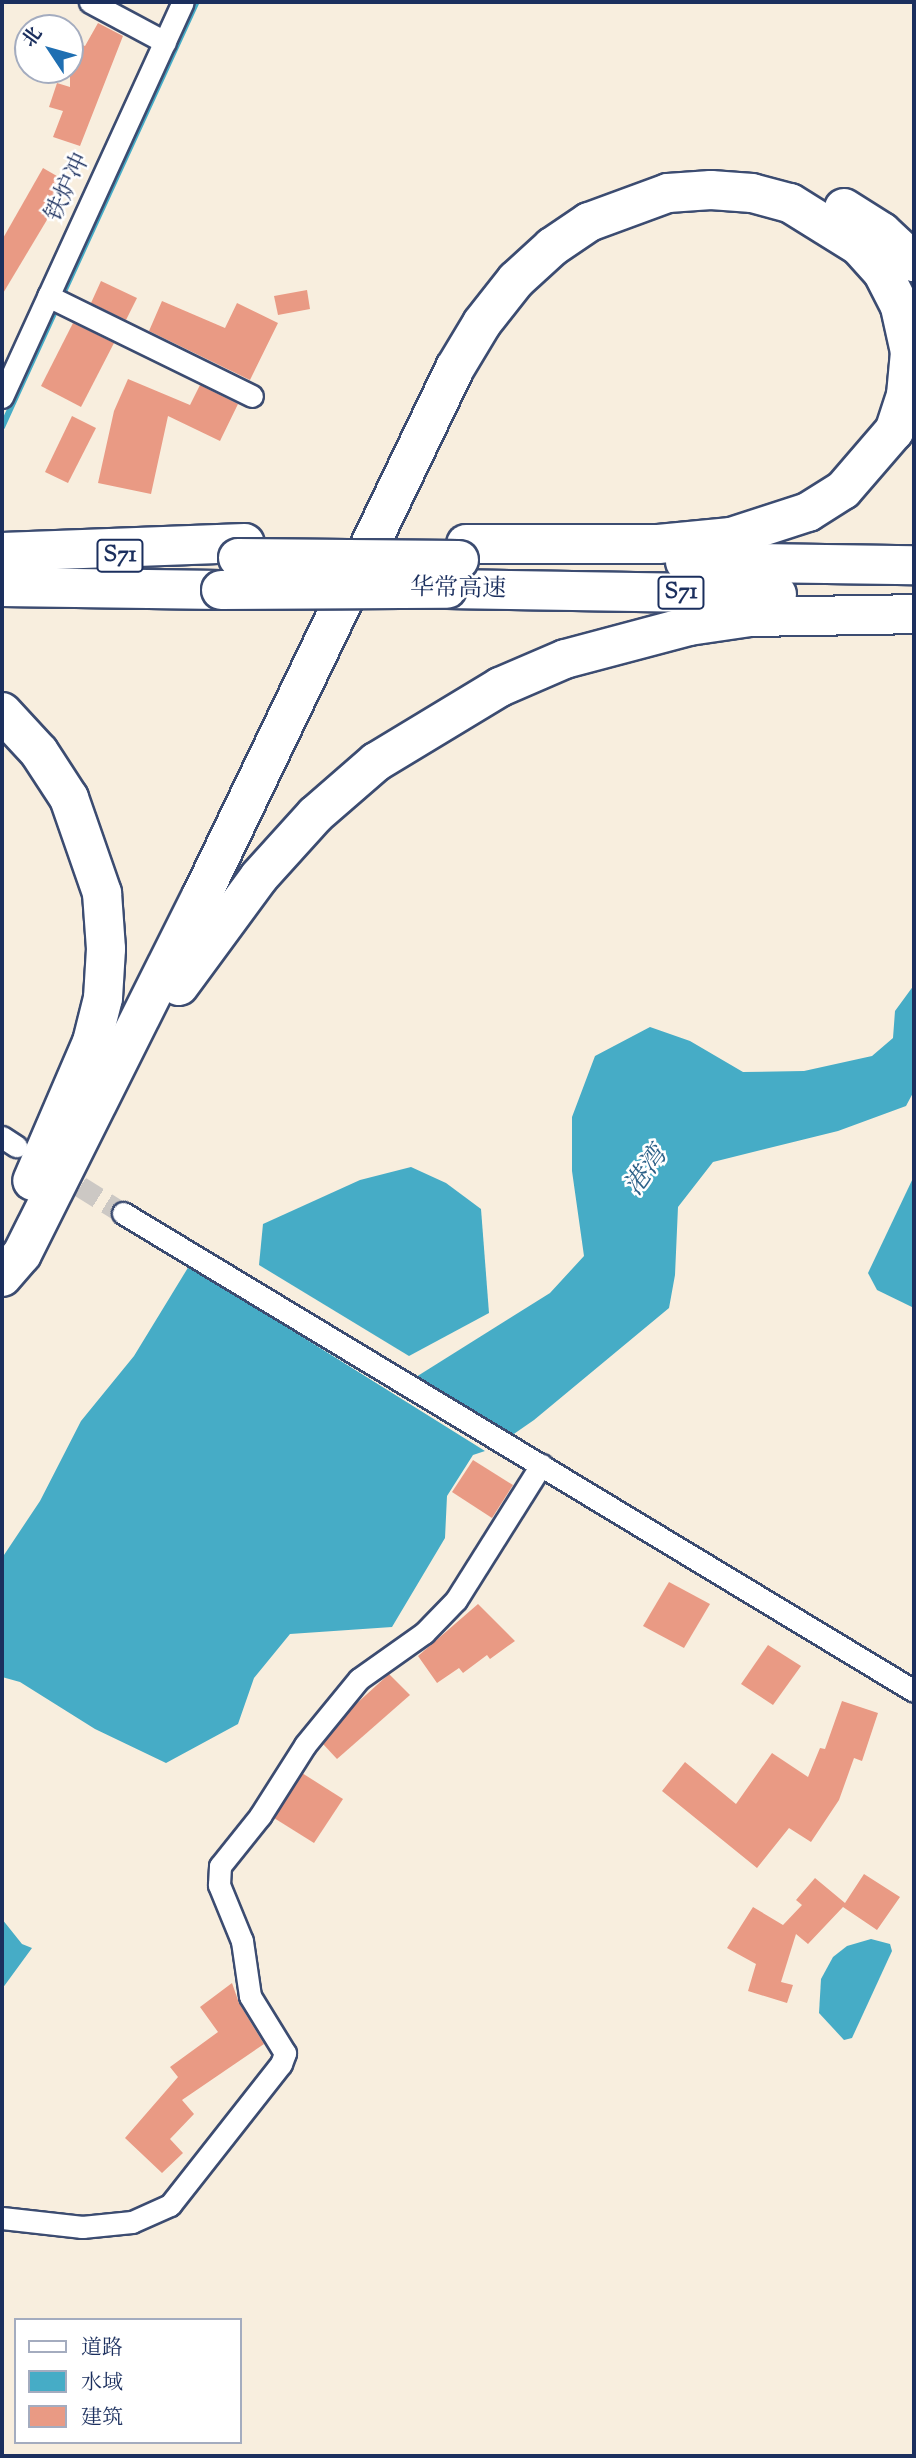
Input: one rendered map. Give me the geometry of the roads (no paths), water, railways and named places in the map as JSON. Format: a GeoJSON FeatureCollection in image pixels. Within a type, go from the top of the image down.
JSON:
{"type":"FeatureCollection","features":[{"type":"Feature","properties":{"kind":"highway"},"geometry":{"type":"LineString","coordinates":[[8,1254],[438,369],[474,306],[510,262],[547,230],[589,203],[643,183],[719,175],[745,175],[793,186],[839,205],[881,232],[914,261]]}},
{"type":"Feature","properties":{"kind":"highway"},"geometry":{"type":"LineString","coordinates":[[2,554],[235,563],[457,564],[730,537],[808,512],[843,491],[894,431],[906,395],[911,352],[900,307],[883,273],[849,238],[790,203],[711,190],[668,193],[589,222],[552,247],[516,280],[455,368],[200,899],[8,1254]]}},
{"type":"Feature","properties":{"kind":"highway","name":"华常高速"},"geometry":{"type":"LineString","coordinates":[[2,587],[235,563],[914,565]]}},
{"type":"Feature","properties":{"kind":"highway","name":"华常高速"},"geometry":{"type":"LineString","coordinates":[[457,564],[914,597]]}},
{"type":"Feature","properties":{"kind":"highway"},"geometry":{"type":"LineString","coordinates":[[8,1254],[204,949],[259,877],[315,815],[376,762],[500,687],[565,659],[629,639],[750,617],[914,614]]}},
{"type":"Feature","properties":{"kind":"highway"},"geometry":{"type":"LineString","coordinates":[[2,712],[39,752],[69,798],[102,893],[106,949],[103,998],[92,1042],[8,1254]]}},
{"type":"Feature","properties":{"kind":"street"},"geometry":{"type":"LineString","coordinates":[[90,2],[165,42]]}},
{"type":"Feature","properties":{"kind":"street","name":"铁炉冲"},"geometry":{"type":"LineString","coordinates":[[2,397],[183,2]]}},
{"type":"Feature","properties":{"kind":"street"},"geometry":{"type":"LineString","coordinates":[[48,296],[252,396]]}},
{"type":"Feature","properties":{"kind":"street"},"geometry":{"type":"LineString","coordinates":[[123,1213],[914,1690]]}},
{"type":"Feature","properties":{"kind":"street"},"geometry":{"type":"LineString","coordinates":[[2,2218],[82,2227],[132,2222],[170,2205],[281,2064],[285,2053],[250,1996],[242,1941],[219,1885],[220,1866],[260,1816],[305,1745],[359,1679],[424,1633],[456,1600],[541,1465]]}},
{"type":"Feature","properties":{"kind":"water","name":"港湾"},"geometry":{"type":"Polygon","coordinates":[[[914,985],[914,1091],[906,1106],[838,1131],[713,1162],[678,1207],[675,1275],[669,1308],[534,1420],[505,1440],[408,1382],[550,1293],[584,1256],[572,1171],[572,1117],[595,1056],[650,1027],[690,1041],[743,1072],[804,1071],[872,1056],[893,1038],[895,1011],[914,985]]]}},
{"type":"Feature","properties":{"kind":"water"},"geometry":{"type":"Polygon","coordinates":[[[411,1167],[446,1183],[481,1209],[489,1313],[409,1356],[259,1265],[263,1224],[360,1180],[411,1167]]]}},
{"type":"Feature","properties":{"kind":"water"},"geometry":{"type":"Polygon","coordinates":[[[914,1176],[914,1308],[877,1290],[868,1273],[914,1176]]]}},
{"type":"Feature","properties":{"kind":"water"},"geometry":{"type":"Polygon","coordinates":[[[189,1266],[485,1451],[473,1455],[447,1496],[445,1538],[392,1627],[290,1634],[254,1678],[238,1724],[166,1763],[95,1729],[20,1682],[2,1677],[2,1558],[40,1501],[81,1421],[134,1356],[189,1266]]]}},
{"type":"Feature","properties":{"kind":"water"},"geometry":{"type":"Polygon","coordinates":[[[2,1919],[22,1944],[32,1948],[2,1989],[2,1919]]]}},
{"type":"Feature","properties":{"kind":"water"},"geometry":{"type":"Polygon","coordinates":[[[871,1939],[890,1944],[892,1951],[852,2038],[844,2040],[819,2013],[821,1979],[833,1957],[847,1946],[871,1939]]]}},
{"type":"Feature","properties":{"kind":"waterway"},"geometry":{"type":"LineString","coordinates":[[2,427],[197,2]]}},
{"type":"Feature","properties":{"kind":"tunnel"},"geometry":{"type":"LineString","coordinates":[[54,1170],[123,1213]]}}]}
